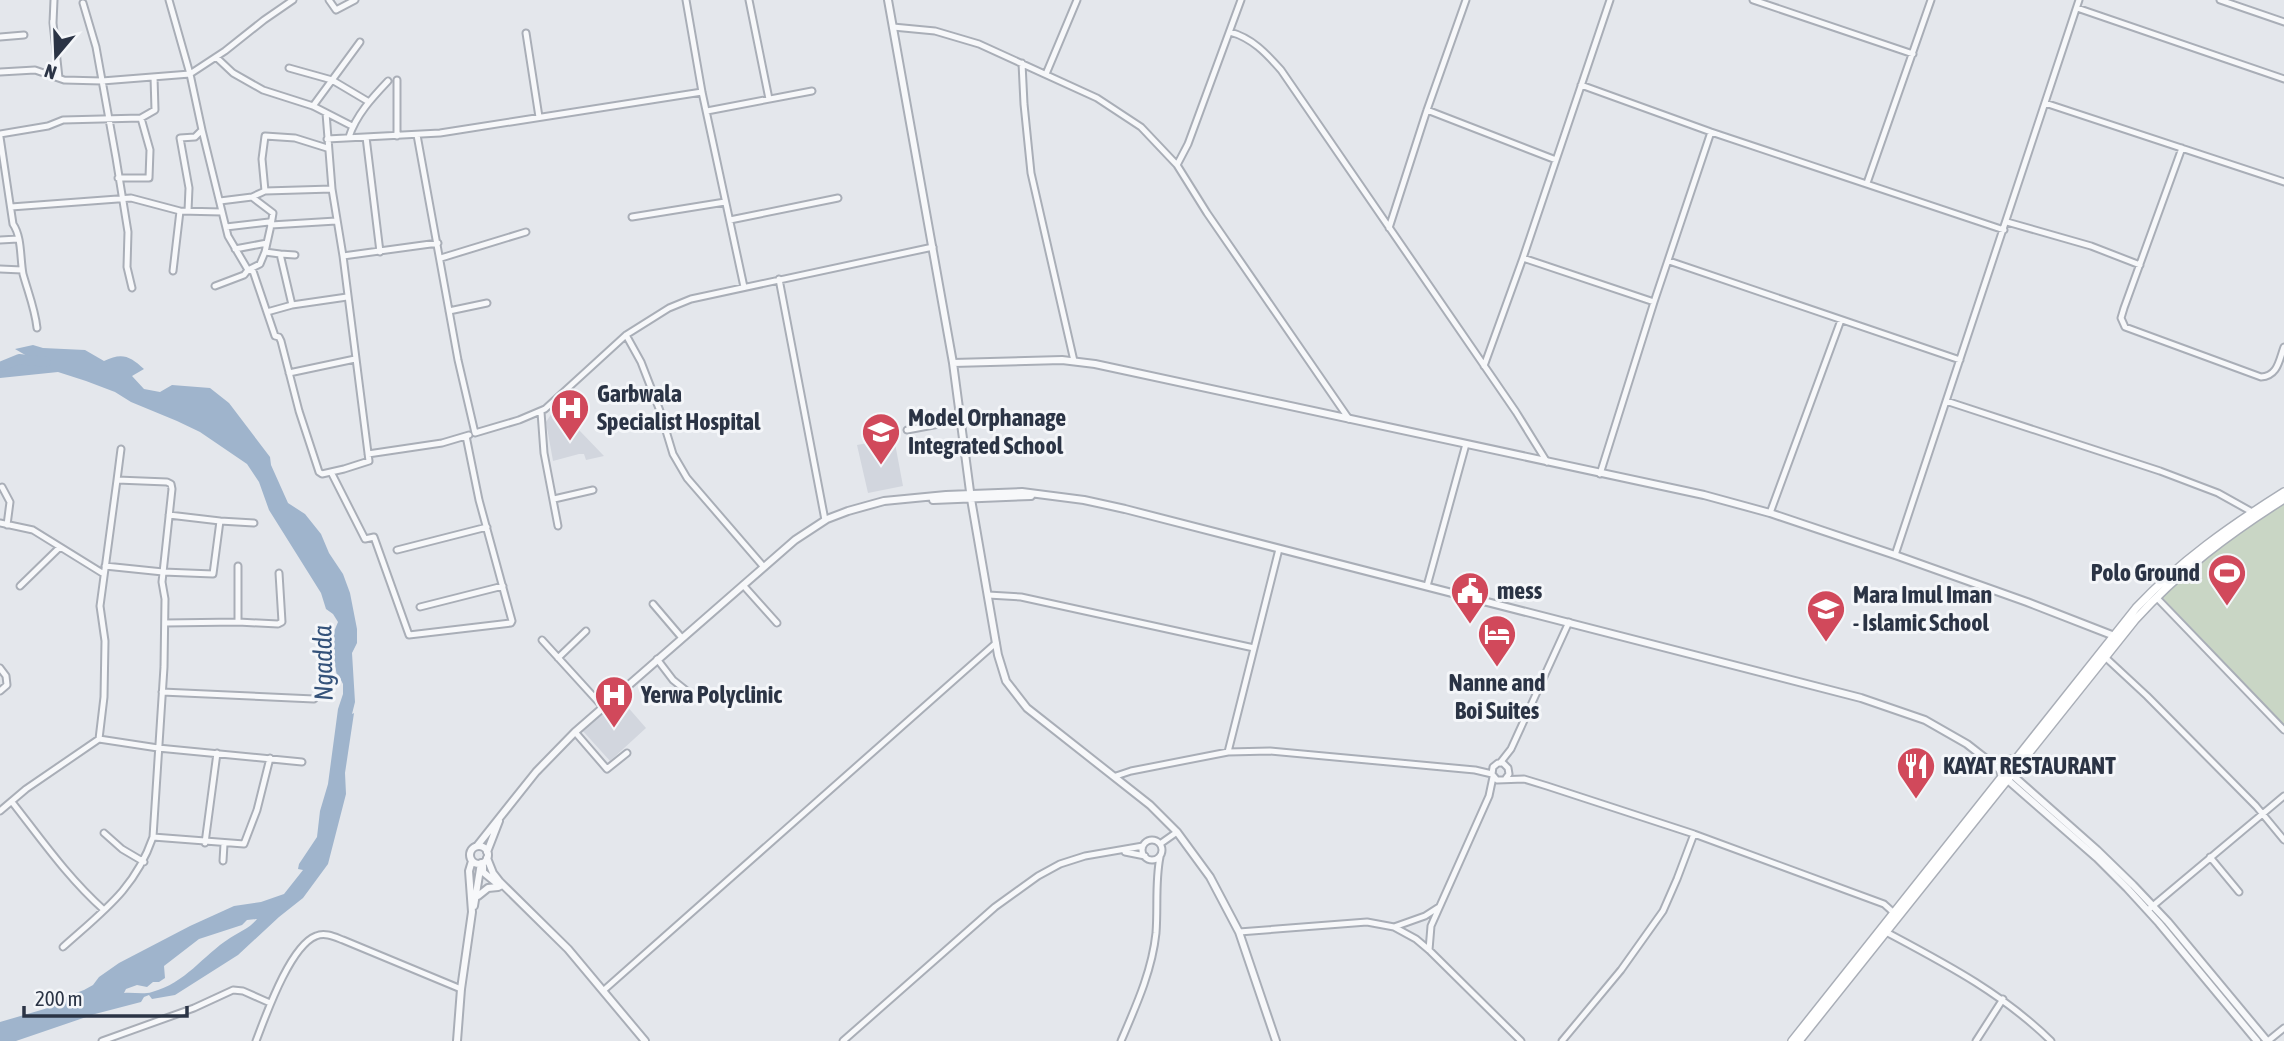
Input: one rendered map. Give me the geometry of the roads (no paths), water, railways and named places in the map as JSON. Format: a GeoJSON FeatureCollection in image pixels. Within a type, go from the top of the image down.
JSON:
{"type":"FeatureCollection","features":[{"type":"Feature","properties":{"kind":"main road"},"geometry":{"type":"LineString","coordinates":[[1792,1041],[2005,774],[2105,657],[2136,608],[2200,548],[2284,492]]}},
{"type":"Feature","properties":{"kind":"main road"},"geometry":{"type":"LineString","coordinates":[[1800,1041],[1886,932],[2014,759],[2117,637],[2188,566],[2284,499]]}},
{"type":"Feature","properties":{"kind":"main road"},"geometry":{"type":"LineString","coordinates":[[1985,760],[2014,759]]}},
{"type":"Feature","properties":{"kind":"street"},"geometry":{"type":"LineString","coordinates":[[54,0],[53,23],[59,78]]}},
{"type":"Feature","properties":{"kind":"street"},"geometry":{"type":"LineString","coordinates":[[169,0],[190,74],[208,162],[226,227],[235,249],[248,270],[253,271],[275,336],[279,337],[283,345],[299,411],[321,474],[369,461],[332,189],[326,113]]}},
{"type":"Feature","properties":{"kind":"street"},"geometry":{"type":"LineString","coordinates":[[0,72],[35,70],[64,80],[102,81],[190,74],[293,0]]}},
{"type":"Feature","properties":{"kind":"street"},"geometry":{"type":"LineString","coordinates":[[329,0],[336,10],[355,0]]}},
{"type":"Feature","properties":{"kind":"street"},"geometry":{"type":"LineString","coordinates":[[686,0],[702,92],[744,286]]}},
{"type":"Feature","properties":{"kind":"street"},"geometry":{"type":"LineString","coordinates":[[749,0],[769,99]]}},
{"type":"Feature","properties":{"kind":"street"},"geometry":{"type":"LineString","coordinates":[[888,0],[953,363],[971,496],[996,643],[1006,681],[1018,699],[1036,716],[1116,776],[1177,832],[1210,877],[1240,932],[1276,1041]]}},
{"type":"Feature","properties":{"kind":"street"},"geometry":{"type":"LineString","coordinates":[[1046,74],[1077,0]]}},
{"type":"Feature","properties":{"kind":"street"},"geometry":{"type":"LineString","coordinates":[[1177,165],[1188,144],[1241,0]]}},
{"type":"Feature","properties":{"kind":"street"},"geometry":{"type":"LineString","coordinates":[[1389,228],[1466,0]]}},
{"type":"Feature","properties":{"kind":"street"},"geometry":{"type":"LineString","coordinates":[[1484,366],[1610,0]]}},
{"type":"Feature","properties":{"kind":"street"},"geometry":{"type":"LineString","coordinates":[[1754,0],[1913,54]]}},
{"type":"Feature","properties":{"kind":"street"},"geometry":{"type":"LineString","coordinates":[[1867,183],[1931,0]]}},
{"type":"Feature","properties":{"kind":"street"},"geometry":{"type":"LineString","coordinates":[[1895,555],[2079,0]]}},
{"type":"Feature","properties":{"kind":"street"},"geometry":{"type":"LineString","coordinates":[[2220,0],[2284,22]]}},
{"type":"Feature","properties":{"kind":"street"},"geometry":{"type":"LineString","coordinates":[[83,3],[96,47],[128,232],[127,267],[132,288]]}},
{"type":"Feature","properties":{"kind":"street"},"geometry":{"type":"LineString","coordinates":[[2077,8],[2284,79]]}},
{"type":"Feature","properties":{"kind":"street"},"geometry":{"type":"LineString","coordinates":[[893,26],[935,30],[979,44],[1097,98],[1141,127],[1177,165],[1349,419]]}},
{"type":"Feature","properties":{"kind":"street"},"geometry":{"type":"LineString","coordinates":[[1230,32],[1243,36],[1263,49],[1281,70],[1516,412],[1547,462]]}},
{"type":"Feature","properties":{"kind":"street"},"geometry":{"type":"LineString","coordinates":[[526,33],[539,117]]}},
{"type":"Feature","properties":{"kind":"street"},"geometry":{"type":"LineString","coordinates":[[0,37],[24,35]]}},
{"type":"Feature","properties":{"kind":"street"},"geometry":{"type":"LineString","coordinates":[[313,106],[360,42]]}},
{"type":"Feature","properties":{"kind":"street"},"geometry":{"type":"LineString","coordinates":[[216,57],[233,73],[263,90],[313,106],[352,126]]}},
{"type":"Feature","properties":{"kind":"street"},"geometry":{"type":"LineString","coordinates":[[1022,64],[1031,173],[1074,361]]}},
{"type":"Feature","properties":{"kind":"street"},"geometry":{"type":"LineString","coordinates":[[289,68],[332,80],[369,102]]}},
{"type":"Feature","properties":{"kind":"street"},"geometry":{"type":"LineString","coordinates":[[37,328],[36,312],[22,270],[17,230],[13,224],[0,135],[48,126],[63,120],[141,118],[155,110],[154,77]]}},
{"type":"Feature","properties":{"kind":"street"},"geometry":{"type":"LineString","coordinates":[[397,80],[397,136]]}},
{"type":"Feature","properties":{"kind":"street"},"geometry":{"type":"LineString","coordinates":[[349,137],[352,126],[387,81]]}},
{"type":"Feature","properties":{"kind":"street"},"geometry":{"type":"LineString","coordinates":[[1581,85],[1711,132],[2004,230]]}},
{"type":"Feature","properties":{"kind":"street"},"geometry":{"type":"LineString","coordinates":[[327,139],[417,135],[702,92]]}},
{"type":"Feature","properties":{"kind":"street"},"geometry":{"type":"LineString","coordinates":[[707,111],[813,92]]}},
{"type":"Feature","properties":{"kind":"street"},"geometry":{"type":"LineString","coordinates":[[2045,103],[2284,182]]}},
{"type":"Feature","properties":{"kind":"street"},"geometry":{"type":"LineString","coordinates":[[1427,110],[1556,160]]}},
{"type":"Feature","properties":{"kind":"street"},"geometry":{"type":"LineString","coordinates":[[118,178],[149,178],[150,150],[141,118]]}},
{"type":"Feature","properties":{"kind":"street"},"geometry":{"type":"LineString","coordinates":[[188,211],[189,188],[180,138],[195,137],[202,130]]}},
{"type":"Feature","properties":{"kind":"street"},"geometry":{"type":"LineString","coordinates":[[1600,474],[1711,132]]}},
{"type":"Feature","properties":{"kind":"street"},"geometry":{"type":"LineString","coordinates":[[417,135],[460,371],[475,433]]}},
{"type":"Feature","properties":{"kind":"street"},"geometry":{"type":"LineString","coordinates":[[265,191],[262,159],[265,136],[296,138],[327,148]]}},
{"type":"Feature","properties":{"kind":"street"},"geometry":{"type":"LineString","coordinates":[[366,137],[380,252]]}},
{"type":"Feature","properties":{"kind":"street"},"geometry":{"type":"LineString","coordinates":[[2182,148],[2121,317],[2125,327],[2261,377],[2269,377],[2274,373],[2284,346]]}},
{"type":"Feature","properties":{"kind":"street"},"geometry":{"type":"LineString","coordinates":[[0,190],[9,188]]}},
{"type":"Feature","properties":{"kind":"street"},"geometry":{"type":"LineString","coordinates":[[220,201],[252,197],[265,191],[332,189]]}},
{"type":"Feature","properties":{"kind":"street"},"geometry":{"type":"LineString","coordinates":[[215,286],[244,275],[260,264],[265,253],[273,213],[252,197]]}},
{"type":"Feature","properties":{"kind":"street"},"geometry":{"type":"LineString","coordinates":[[11,207],[131,198],[180,211],[222,212]]}},
{"type":"Feature","properties":{"kind":"street"},"geometry":{"type":"LineString","coordinates":[[730,220],[838,198]]}},
{"type":"Feature","properties":{"kind":"street"},"geometry":{"type":"LineString","coordinates":[[632,217],[725,202]]}},
{"type":"Feature","properties":{"kind":"street"},"geometry":{"type":"LineString","coordinates":[[173,271],[180,211]]}},
{"type":"Feature","properties":{"kind":"street"},"geometry":{"type":"LineString","coordinates":[[226,227],[269,222],[271,225],[336,220]]}},
{"type":"Feature","properties":{"kind":"street"},"geometry":{"type":"LineString","coordinates":[[2007,222],[2091,246],[2140,265]]}},
{"type":"Feature","properties":{"kind":"street"},"geometry":{"type":"LineString","coordinates":[[441,258],[526,232]]}},
{"type":"Feature","properties":{"kind":"street"},"geometry":{"type":"LineString","coordinates":[[0,240],[18,239]]}},
{"type":"Feature","properties":{"kind":"street"},"geometry":{"type":"LineString","coordinates":[[235,249],[267,243]]}},
{"type":"Feature","properties":{"kind":"street"},"geometry":{"type":"LineString","coordinates":[[343,256],[438,243]]}},
{"type":"Feature","properties":{"kind":"street"},"geometry":{"type":"LineString","coordinates":[[368,454],[442,443],[541,412],[626,335],[680,303],[744,286],[933,247]]}},
{"type":"Feature","properties":{"kind":"street"},"geometry":{"type":"LineString","coordinates":[[265,253],[295,255]]}},
{"type":"Feature","properties":{"kind":"street"},"geometry":{"type":"LineString","coordinates":[[280,254],[292,305]]}},
{"type":"Feature","properties":{"kind":"street"},"geometry":{"type":"LineString","coordinates":[[1523,258],[1654,302]]}},
{"type":"Feature","properties":{"kind":"street"},"geometry":{"type":"LineString","coordinates":[[1670,261],[1960,360]]}},
{"type":"Feature","properties":{"kind":"street"},"geometry":{"type":"LineString","coordinates":[[0,269],[22,270]]}},
{"type":"Feature","properties":{"kind":"street"},"geometry":{"type":"LineString","coordinates":[[779,279],[825,520]]}},
{"type":"Feature","properties":{"kind":"street"},"geometry":{"type":"LineString","coordinates":[[267,312],[292,305],[347,297]]}},
{"type":"Feature","properties":{"kind":"street"},"geometry":{"type":"LineString","coordinates":[[450,310],[487,303]]}},
{"type":"Feature","properties":{"kind":"street"},"geometry":{"type":"LineString","coordinates":[[1770,513],[1841,320]]}},
{"type":"Feature","properties":{"kind":"street"},"geometry":{"type":"LineString","coordinates":[[626,335],[641,362],[673,454],[687,478],[763,566]]}},
{"type":"Feature","properties":{"kind":"street"},"geometry":{"type":"LineString","coordinates":[[289,373],[355,359]]}},
{"type":"Feature","properties":{"kind":"street"},"geometry":{"type":"LineString","coordinates":[[953,363],[998,360],[1074,361],[1703,495],[1770,513],[1895,555],[2027,601],[2117,637]]}},
{"type":"Feature","properties":{"kind":"street"},"geometry":{"type":"LineString","coordinates":[[1946,401],[2160,471],[2218,493],[2252,512]]}},
{"type":"Feature","properties":{"kind":"street"},"geometry":{"type":"LineString","coordinates":[[541,412],[544,453],[558,526]]}},
{"type":"Feature","properties":{"kind":"street"},"geometry":{"type":"LineString","coordinates":[[907,430],[960,420]]}},
{"type":"Feature","properties":{"kind":"street"},"geometry":{"type":"LineString","coordinates":[[331,472],[365,539],[374,537],[409,635],[511,624],[466,436]]}},
{"type":"Feature","properties":{"kind":"street"},"geometry":{"type":"LineString","coordinates":[[1427,586],[1466,444]]}},
{"type":"Feature","properties":{"kind":"street"},"geometry":{"type":"LineString","coordinates":[[99,738],[104,697],[105,641],[100,606],[121,449]]}},
{"type":"Feature","properties":{"kind":"street"},"geometry":{"type":"LineString","coordinates":[[63,947],[128,887],[144,862],[153,837],[165,623],[163,572],[171,484],[160,481],[117,480]]}},
{"type":"Feature","properties":{"kind":"street"},"geometry":{"type":"LineString","coordinates":[[0,531],[5,524],[10,502],[2,487]]}},
{"type":"Feature","properties":{"kind":"street"},"geometry":{"type":"LineString","coordinates":[[554,499],[593,490]]}},
{"type":"Feature","properties":{"kind":"street"},"geometry":{"type":"LineString","coordinates":[[457,1041],[472,912],[470,852],[536,772],[576,732],[763,566],[825,520],[884,501],[1022,492],[1084,500],[1427,586],[1861,698],[1925,720],[2005,774],[2097,858],[2150,908],[2267,1041],[2284,1028]]}},
{"type":"Feature","properties":{"kind":"street"},"geometry":{"type":"LineString","coordinates":[[169,515],[254,523]]}},
{"type":"Feature","properties":{"kind":"street"},"geometry":{"type":"LineString","coordinates":[[105,566],[213,574],[220,521]]}},
{"type":"Feature","properties":{"kind":"street"},"geometry":{"type":"LineString","coordinates":[[5,524],[33,530],[104,574]]}},
{"type":"Feature","properties":{"kind":"street"},"geometry":{"type":"LineString","coordinates":[[397,550],[487,527]]}},
{"type":"Feature","properties":{"kind":"street"},"geometry":{"type":"LineString","coordinates":[[20,586],[60,547]]}},
{"type":"Feature","properties":{"kind":"street"},"geometry":{"type":"LineString","coordinates":[[1228,752],[1279,549]]}},
{"type":"Feature","properties":{"kind":"street"},"geometry":{"type":"LineString","coordinates":[[237,622],[238,566]]}},
{"type":"Feature","properties":{"kind":"street"},"geometry":{"type":"LineString","coordinates":[[165,623],[278,624],[282,622],[279,573]]}},
{"type":"Feature","properties":{"kind":"street"},"geometry":{"type":"LineString","coordinates":[[743,585],[777,623]]}},
{"type":"Feature","properties":{"kind":"street"},"geometry":{"type":"LineString","coordinates":[[421,607],[503,586]]}},
{"type":"Feature","properties":{"kind":"street"},"geometry":{"type":"LineString","coordinates":[[988,595],[1021,597],[1254,648]]}},
{"type":"Feature","properties":{"kind":"street"},"geometry":{"type":"LineString","coordinates":[[2156,597],[2284,730]]}},
{"type":"Feature","properties":{"kind":"street"},"geometry":{"type":"LineString","coordinates":[[653,604],[682,638]]}},
{"type":"Feature","properties":{"kind":"street"},"geometry":{"type":"LineString","coordinates":[[1429,950],[1429,936],[1439,907],[1489,796],[1493,772],[1511,749],[1569,622]]}},
{"type":"Feature","properties":{"kind":"street"},"geometry":{"type":"LineString","coordinates":[[558,657],[586,631]]}},
{"type":"Feature","properties":{"kind":"street"},"geometry":{"type":"LineString","coordinates":[[542,640],[603,707]]}},
{"type":"Feature","properties":{"kind":"street"},"geometry":{"type":"LineString","coordinates":[[604,990],[996,643]]}},
{"type":"Feature","properties":{"kind":"street"},"geometry":{"type":"LineString","coordinates":[[2105,657],[2262,813],[2284,840]]}},
{"type":"Feature","properties":{"kind":"street"},"geometry":{"type":"LineString","coordinates":[[657,659],[673,680],[693,696]]}},
{"type":"Feature","properties":{"kind":"street"},"geometry":{"type":"LineString","coordinates":[[0,668],[6,676],[7,685],[0,691]]}},
{"type":"Feature","properties":{"kind":"street"},"geometry":{"type":"LineString","coordinates":[[162,692],[314,699]]}},
{"type":"Feature","properties":{"kind":"street"},"geometry":{"type":"LineString","coordinates":[[576,732],[607,769],[627,753]]}},
{"type":"Feature","properties":{"kind":"street"},"geometry":{"type":"LineString","coordinates":[[0,811],[26,789],[99,738],[159,748],[302,762]]}},
{"type":"Feature","properties":{"kind":"street"},"geometry":{"type":"LineString","coordinates":[[1489,796],[1509,769],[1511,749]]}},
{"type":"Feature","properties":{"kind":"street"},"geometry":{"type":"LineString","coordinates":[[1116,776],[1228,752],[1270,751],[1475,770],[1493,772],[1504,779],[1524,779]]}},
{"type":"Feature","properties":{"kind":"street"},"geometry":{"type":"LineString","coordinates":[[205,843],[217,753]]}},
{"type":"Feature","properties":{"kind":"street"},"geometry":{"type":"LineString","coordinates":[[153,837],[244,845],[257,810],[270,758]]}},
{"type":"Feature","properties":{"kind":"street"},"geometry":{"type":"LineString","coordinates":[[1500,763],[1524,779],[1694,834],[1884,904],[1894,913]]}},
{"type":"Feature","properties":{"kind":"street"},"geometry":{"type":"LineString","coordinates":[[2150,908],[2284,796]]}},
{"type":"Feature","properties":{"kind":"street"},"geometry":{"type":"LineString","coordinates":[[12,802],[49,851],[87,895],[104,910]]}},
{"type":"Feature","properties":{"kind":"street"},"geometry":{"type":"LineString","coordinates":[[472,912],[485,859],[500,816]]}},
{"type":"Feature","properties":{"kind":"street"},"geometry":{"type":"LineString","coordinates":[[1160,844],[1177,832]]}},
{"type":"Feature","properties":{"kind":"street"},"geometry":{"type":"LineString","coordinates":[[104,833],[122,849],[144,862]]}},
{"type":"Feature","properties":{"kind":"street"},"geometry":{"type":"LineString","coordinates":[[1562,1041],[1621,970],[1663,911],[1694,834]]}},
{"type":"Feature","properties":{"kind":"street"},"geometry":{"type":"LineString","coordinates":[[843,1041],[995,907],[1024,885],[1060,864],[1085,856],[1122,851],[1143,846],[1151,841],[1160,844]]}},
{"type":"Feature","properties":{"kind":"street"},"geometry":{"type":"LineString","coordinates":[[222,860],[224,844]]}},
{"type":"Feature","properties":{"kind":"street"},"geometry":{"type":"LineString","coordinates":[[1121,1041],[1142,991],[1156,933],[1157,875],[1162,850],[1160,844]]}},
{"type":"Feature","properties":{"kind":"street"},"geometry":{"type":"LineString","coordinates":[[477,846],[484,847],[483,872],[502,888]]}},
{"type":"Feature","properties":{"kind":"street"},"geometry":{"type":"LineString","coordinates":[[1143,846],[1157,875]]}},
{"type":"Feature","properties":{"kind":"street"},"geometry":{"type":"LineString","coordinates":[[1122,851],[1147,858],[1160,857]]}},
{"type":"Feature","properties":{"kind":"street"},"geometry":{"type":"LineString","coordinates":[[2210,857],[2239,891]]}},
{"type":"Feature","properties":{"kind":"street"},"geometry":{"type":"LineString","coordinates":[[485,859],[493,873],[568,949],[645,1041]]}},
{"type":"Feature","properties":{"kind":"street"},"geometry":{"type":"LineString","coordinates":[[472,861],[485,859]]}},
{"type":"Feature","properties":{"kind":"street"},"geometry":{"type":"LineString","coordinates":[[477,898],[488,888],[495,886],[511,891]]}},
{"type":"Feature","properties":{"kind":"street"},"geometry":{"type":"LineString","coordinates":[[1394,927],[1425,916],[1439,907]]}},
{"type":"Feature","properties":{"kind":"street"},"geometry":{"type":"LineString","coordinates":[[2150,908],[2258,1041]]}},
{"type":"Feature","properties":{"kind":"street"},"geometry":{"type":"LineString","coordinates":[[1240,932],[1367,922],[1394,927],[1429,950],[1521,1041]]}},
{"type":"Feature","properties":{"kind":"street"},"geometry":{"type":"LineString","coordinates":[[1886,932],[2003,999],[2051,1041]]}},
{"type":"Feature","properties":{"kind":"street"},"geometry":{"type":"LineString","coordinates":[[256,1041],[270,1003],[294,956],[319,934],[343,940],[461,989]]}},
{"type":"Feature","properties":{"kind":"street"},"geometry":{"type":"LineString","coordinates":[[102,1041],[194,1008],[233,990],[243,991],[270,1003]]}},
{"type":"Feature","properties":{"kind":"street"},"geometry":{"type":"LineString","coordinates":[[1976,1041],[2003,999]]}},
{"type":"Feature","properties":{"kind":"water"},"geometry":{"type":"Polygon","coordinates":[[[33,345],[85,350],[104,361],[126,357],[144,369],[132,376],[144,389],[160,392],[172,385],[210,388],[229,403],[270,457],[288,503],[305,514],[321,534],[329,553],[343,574],[350,593],[357,643],[352,653],[355,702],[345,773],[346,794],[328,864],[303,898],[238,955],[175,995],[152,999],[149,995],[141,1002],[95,1014],[16,1041],[0,1041],[0,1022],[48,1008],[93,985],[99,977],[119,963],[234,906],[261,902],[284,894],[303,870],[298,869],[299,864],[317,837],[320,811],[328,784],[338,709],[343,694],[340,678],[338,683],[331,639],[338,622],[326,609],[321,593],[269,510],[259,482],[247,464],[200,432],[86,381],[58,372],[0,378],[0,364],[39,363],[15,349],[33,345]],[[257,919],[247,920],[242,925],[199,939],[164,966],[165,978],[147,987],[137,985],[126,989],[124,993],[149,993],[175,982],[257,919]]]}},
{"type":"Feature","properties":{"kind":"waterway","name":"Ngadda"},"geometry":{"type":"LineString","coordinates":[[0,367],[19,359],[46,362]]}},
{"type":"Feature","properties":{"kind":"place","name":"Garbwala Specialist Hospital"},"geometry":{"type":"Point","coordinates":[570,442]}},
{"type":"Feature","properties":{"kind":"place","name":"Model Orphanage Integrated School"},"geometry":{"type":"Point","coordinates":[881,466]}},
{"type":"Feature","properties":{"kind":"place","name":"Polo Ground"},"geometry":{"type":"Point","coordinates":[2227,607]}},
{"type":"Feature","properties":{"kind":"place","name":"mess"},"geometry":{"type":"Point","coordinates":[1470,625]}},
{"type":"Feature","properties":{"kind":"place","name":"Mara Imul Iman - Islamic School"},"geometry":{"type":"Point","coordinates":[1826,643]}},
{"type":"Feature","properties":{"kind":"place","name":"Nanne and Boi Suites"},"geometry":{"type":"Point","coordinates":[1497,668]}},
{"type":"Feature","properties":{"kind":"place","name":"Yerwa Polyclinic"},"geometry":{"type":"Point","coordinates":[614,729]}},
{"type":"Feature","properties":{"kind":"place","name":"KAYAT RESTAURANT"},"geometry":{"type":"Point","coordinates":[1916,800]}}]}
